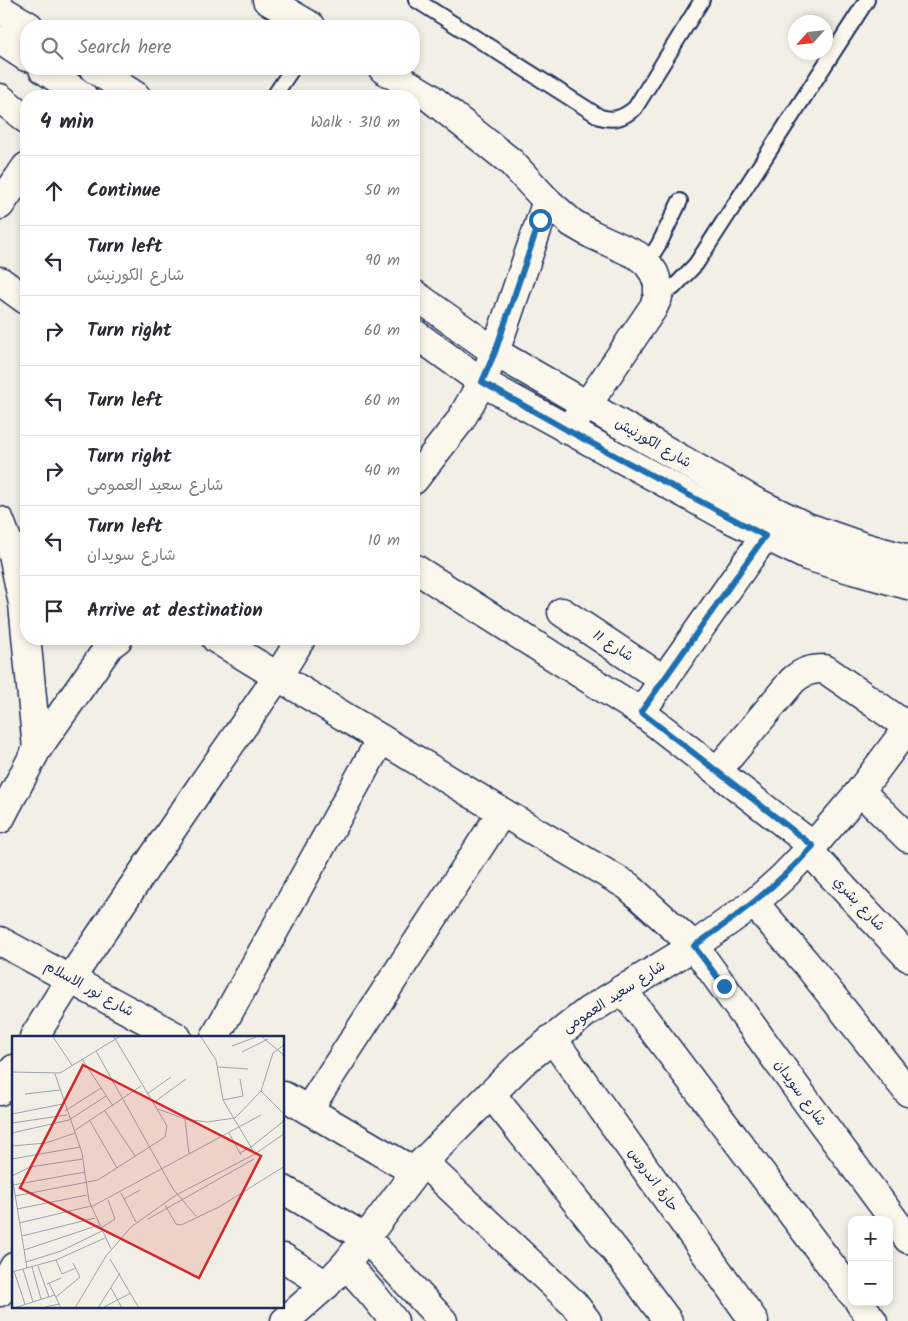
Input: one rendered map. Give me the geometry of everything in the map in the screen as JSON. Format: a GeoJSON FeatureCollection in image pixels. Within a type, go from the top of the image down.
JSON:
{"type":"FeatureCollection","features":[{"type":"Feature","properties":{"kind":"street"},"geometry":{"type":"LineString","coordinates":[[267,0],[301,20]]}},
{"type":"Feature","properties":{"kind":"street"},"geometry":{"type":"LineString","coordinates":[[0,9],[20,21]]}},
{"type":"Feature","properties":{"kind":"street"},"geometry":{"type":"LineString","coordinates":[[52,75],[73,90]]}},
{"type":"Feature","properties":{"kind":"street"},"geometry":{"type":"LineString","coordinates":[[103,75],[127,90]]}},
{"type":"Feature","properties":{"kind":"street"},"geometry":{"type":"LineString","coordinates":[[393,75],[418,90]]}},
{"type":"Feature","properties":{"kind":"street"},"geometry":{"type":"LineString","coordinates":[[420,91],[512,162],[547,201],[572,223],[591,234],[638,255],[647,262],[654,273],[658,284],[658,297],[653,308],[587,405],[567,430]]}},
{"type":"Feature","properties":{"kind":"street"},"geometry":{"type":"LineString","coordinates":[[0,98],[20,114]]}},
{"type":"Feature","properties":{"kind":"street"},"geometry":{"type":"LineString","coordinates":[[0,205],[20,176]]}},
{"type":"Feature","properties":{"kind":"street"},"geometry":{"type":"LineString","coordinates":[[420,472],[460,421],[482,382],[495,352],[547,201]]}},
{"type":"Feature","properties":{"kind":"street"},"geometry":{"type":"LineString","coordinates":[[0,282],[20,296]]}},
{"type":"Feature","properties":{"kind":"street","name":"شارع الكورنيش"},"geometry":{"type":"LineString","coordinates":[[420,298],[495,352],[752,500],[807,527],[864,547],[908,559]]}},
{"type":"Feature","properties":{"kind":"street","name":"شارع الكورنيش"},"geometry":{"type":"LineString","coordinates":[[420,337],[482,382],[567,430],[765,536],[808,556],[908,584]]}},
{"type":"Feature","properties":{"kind":"street"},"geometry":{"type":"LineString","coordinates":[[0,521],[20,551]]}},
{"type":"Feature","properties":{"kind":"street"},"geometry":{"type":"LineString","coordinates":[[641,712],[765,536]]}},
{"type":"Feature","properties":{"kind":"street","name":"شارع بشري"},"geometry":{"type":"LineString","coordinates":[[420,572],[641,712],[718,770],[811,849],[908,957]]}},
{"type":"Feature","properties":{"kind":"street","name":"شارع 11"},"geometry":{"type":"LineString","coordinates":[[562,612],[664,680]]}},
{"type":"Feature","properties":{"kind":"street"},"geometry":{"type":"LineString","coordinates":[[27,645],[37,749]]}},
{"type":"Feature","properties":{"kind":"street"},"geometry":{"type":"LineString","coordinates":[[0,818],[7,789],[110,645]]}},
{"type":"Feature","properties":{"kind":"street","name":"شارع سويدان"},"geometry":{"type":"LineString","coordinates":[[226,645],[628,886],[694,946],[908,1239]]}},
{"type":"Feature","properties":{"kind":"street"},"geometry":{"type":"LineString","coordinates":[[35,1036],[70,978],[278,676],[297,645]]}},
{"type":"Feature","properties":{"kind":"street"},"geometry":{"type":"LineString","coordinates":[[718,770],[793,680],[803,672],[811,670],[825,669],[904,741]]}},
{"type":"Feature","properties":{"kind":"street"},"geometry":{"type":"LineString","coordinates":[[216,1036],[381,739]]}},
{"type":"Feature","properties":{"kind":"street","name":"شارع سعيد العمومى"},"geometry":{"type":"LineString","coordinates":[[286,1321],[346,1264],[419,1167],[522,1063],[588,1011],[694,946],[754,903],[811,849],[904,741]]}},
{"type":"Feature","properties":{"kind":"street"},"geometry":{"type":"LineString","coordinates":[[860,791],[908,838]]}},
{"type":"Feature","properties":{"kind":"street"},"geometry":{"type":"LineString","coordinates":[[308,1110],[502,812]]}},
{"type":"Feature","properties":{"kind":"street"},"geometry":{"type":"LineString","coordinates":[[754,903],[806,963],[908,1092]]}},
{"type":"Feature","properties":{"kind":"street","name":"شارع نور الاسلام"},"geometry":{"type":"LineString","coordinates":[[0,941],[70,978],[148,1030],[173,1036]]}},
{"type":"Feature","properties":{"kind":"street"},"geometry":{"type":"LineString","coordinates":[[622,990],[848,1287]]}},
{"type":"Feature","properties":{"kind":"street","name":"حارة اندروس"},"geometry":{"type":"LineString","coordinates":[[552,1038],[754,1321]]}},
{"type":"Feature","properties":{"kind":"street"},"geometry":{"type":"LineString","coordinates":[[0,1091],[12,1072]]}},
{"type":"Feature","properties":{"kind":"street"},"geometry":{"type":"LineString","coordinates":[[491,1094],[621,1258],[668,1321]]}},
{"type":"Feature","properties":{"kind":"street"},"geometry":{"type":"LineString","coordinates":[[285,1097],[419,1167],[574,1304],[587,1321]]}},
{"type":"Feature","properties":{"kind":"street"},"geometry":{"type":"LineString","coordinates":[[285,1191],[366,1238],[443,1321]]}},
{"type":"Feature","properties":{"kind":"street"},"geometry":{"type":"LineString","coordinates":[[285,1259],[326,1285]]}},
{"type":"Feature","properties":{"kind":"street"},"geometry":{"type":"LineString","coordinates":[[346,1264],[376,1297],[394,1321]]}},
{"type":"Feature","properties":{"kind":"street"},"geometry":{"type":"LineString","coordinates":[[0,1292],[12,1271]]}},
{"type":"Feature","properties":{"kind":"street"},"geometry":{"type":"LineString","coordinates":[[862,1306],[873,1321]]}},
{"type":"Feature","properties":{"kind":"lane"},"geometry":{"type":"LineString","coordinates":[[416,0],[600,117],[618,119],[627,115],[635,108],[702,0]]}},
{"type":"Feature","properties":{"kind":"lane"},"geometry":{"type":"LineString","coordinates":[[658,297],[674,287],[696,264],[867,0]]}},
{"type":"Feature","properties":{"kind":"lane"},"geometry":{"type":"LineString","coordinates":[[278,90],[288,75]]}},
{"type":"Feature","properties":{"kind":"lane"},"geometry":{"type":"LineString","coordinates":[[647,262],[660,244],[680,201]]}},
{"type":"Feature","properties":{"kind":"route"},"geometry":{"type":"LineString","coordinates":[[540,220],[495,352],[482,382],[567,430],[765,536],[641,712],[718,770],[813,846],[754,903],[694,946],[724,986]]}}]}
